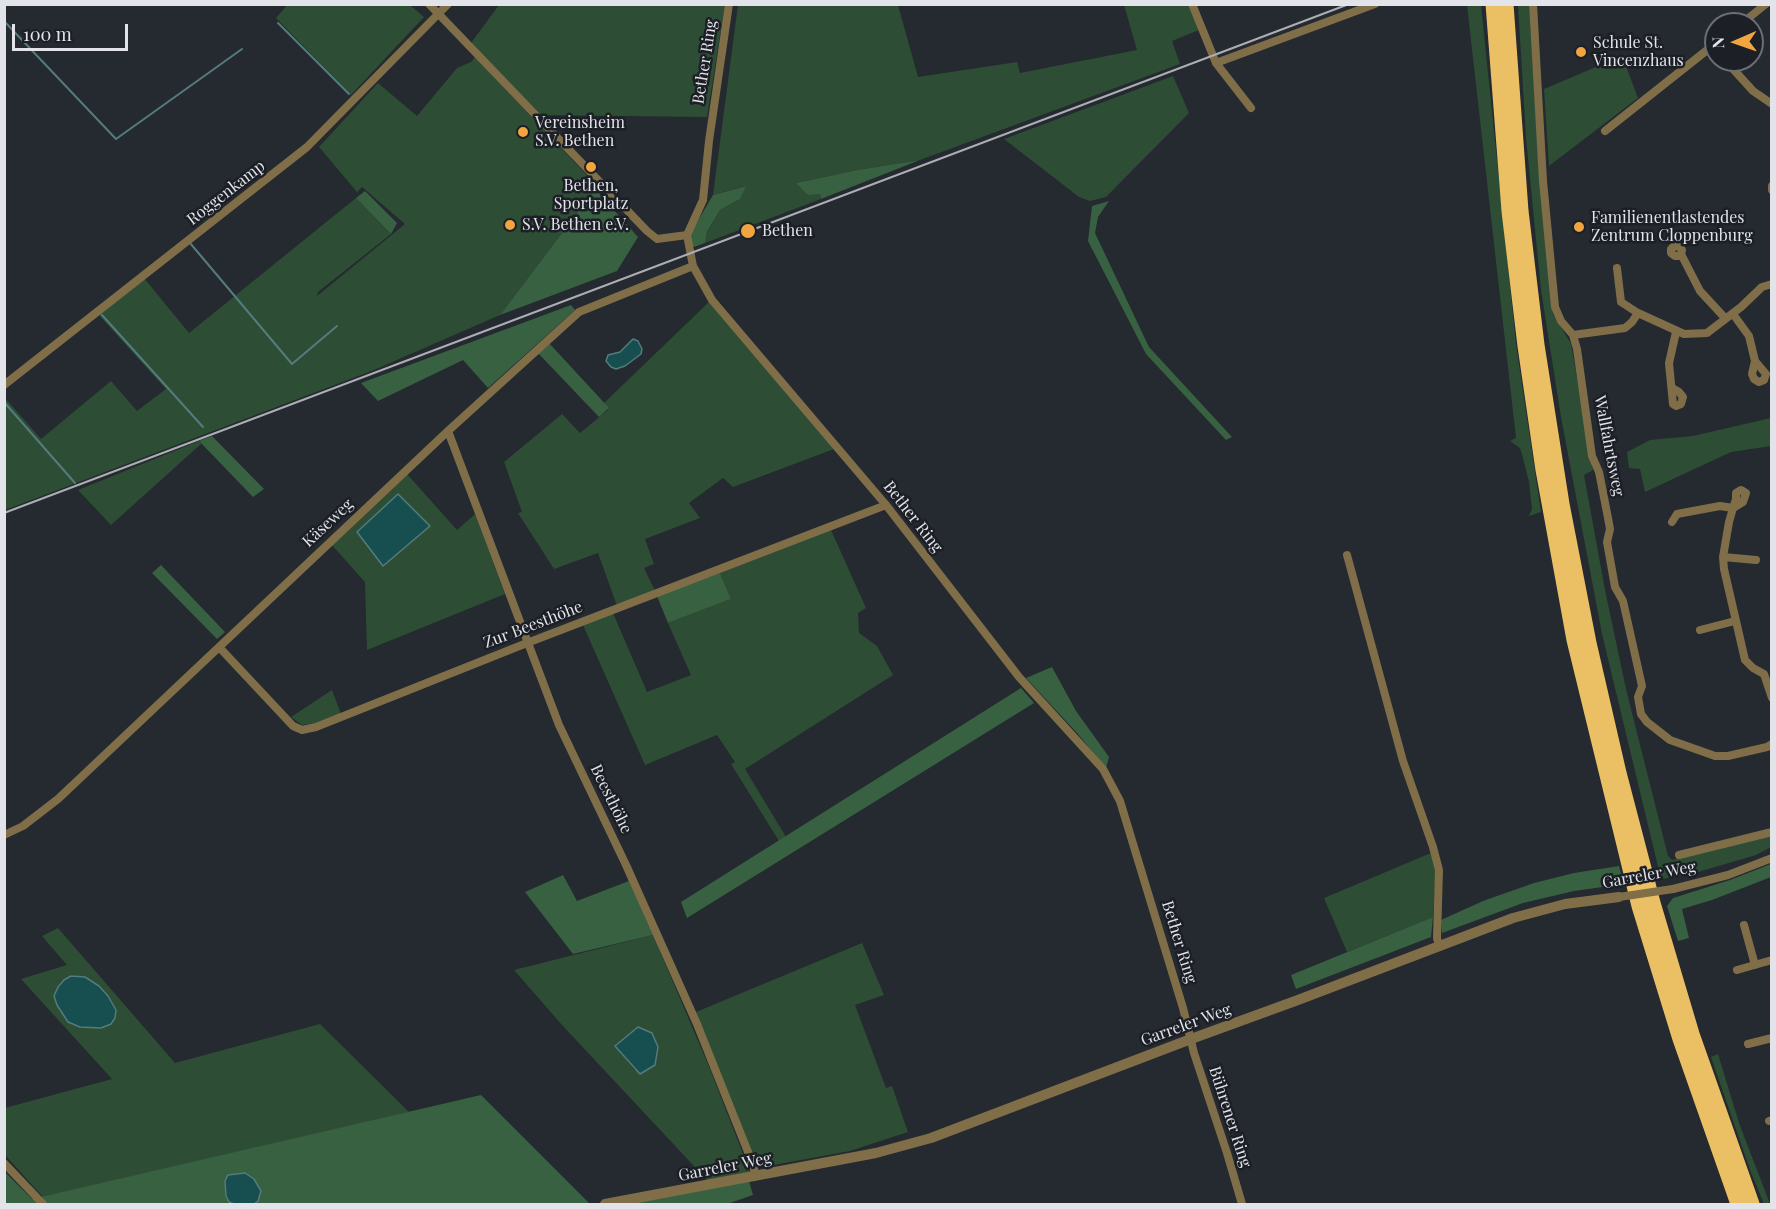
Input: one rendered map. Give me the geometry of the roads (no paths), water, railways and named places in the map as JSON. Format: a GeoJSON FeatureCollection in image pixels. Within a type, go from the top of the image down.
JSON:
{"type":"FeatureCollection","features":[{"type":"Feature","properties":{"kind":"highway"},"geometry":{"type":"LineString","coordinates":[[1493,4],[1509,211],[1525,346],[1543,470],[1574,640],[1639,906],[1680,1039],[1738,1204]]}},
{"type":"Feature","properties":{"kind":"highway"},"geometry":{"type":"LineString","coordinates":[[1506,4],[1521,211],[1537,345],[1562,504],[1589,643],[1650,892],[1692,1034],[1752,1204]]}},
{"type":"Feature","properties":{"kind":"street"},"geometry":{"type":"LineString","coordinates":[[429,4],[647,231],[657,239],[687,235]]}},
{"type":"Feature","properties":{"kind":"street","name":"Roggenkamp"},"geometry":{"type":"LineString","coordinates":[[4,385],[307,147],[448,4]]}},
{"type":"Feature","properties":{"kind":"street","name":"Bether Ring"},"geometry":{"type":"LineString","coordinates":[[729,4],[709,141],[703,200],[687,235],[693,266],[712,300],[886,505],[1019,677],[1103,769],[1120,801],[1191,1039]]}},
{"type":"Feature","properties":{"kind":"street"},"geometry":{"type":"LineString","coordinates":[[1192,4],[1216,63],[1251,108]]}},
{"type":"Feature","properties":{"kind":"street"},"geometry":{"type":"LineString","coordinates":[[1216,63],[1375,4]]}},
{"type":"Feature","properties":{"kind":"street","name":"Wallfahrtsweg"},"geometry":{"type":"LineString","coordinates":[[1533,4],[1543,181],[1555,307],[1561,321],[1573,335],[1592,456],[1599,472],[1610,528],[1607,542],[1615,587],[1623,601],[1642,687],[1638,697],[1641,714],[1647,722],[1670,740],[1715,756],[1728,756],[1772,744]]}},
{"type":"Feature","properties":{"kind":"street"},"geometry":{"type":"LineString","coordinates":[[1605,131],[1704,54]]}},
{"type":"Feature","properties":{"kind":"street"},"geometry":{"type":"LineString","coordinates":[[1736,72],[1754,91],[1772,104]]}},
{"type":"Feature","properties":{"kind":"street"},"geometry":{"type":"LineString","coordinates":[[1681,254],[1700,291],[1749,336],[1755,361]]}},
{"type":"Feature","properties":{"kind":"street","name":"Käseweg"},"geometry":{"type":"LineString","coordinates":[[4,835],[23,826],[58,799],[448,431],[579,312],[693,266]]}},
{"type":"Feature","properties":{"kind":"street"},"geometry":{"type":"LineString","coordinates":[[1617,268],[1621,302],[1638,313],[1684,334],[1707,333],[1762,287],[1772,284]]}},
{"type":"Feature","properties":{"kind":"street"},"geometry":{"type":"LineString","coordinates":[[1573,335],[1625,328],[1638,313]]}},
{"type":"Feature","properties":{"kind":"street"},"geometry":{"type":"LineString","coordinates":[[1672,388],[1669,363],[1676,332]]}},
{"type":"Feature","properties":{"kind":"street","name":"Beesthöhe"},"geometry":{"type":"LineString","coordinates":[[448,431],[559,725],[698,1024],[756,1176]]}},
{"type":"Feature","properties":{"kind":"street","name":"Zur Beesthöhe"},"geometry":{"type":"LineString","coordinates":[[219,647],[293,726],[302,730],[316,727],[886,505]]}},
{"type":"Feature","properties":{"kind":"street"},"geometry":{"type":"LineString","coordinates":[[1672,522],[1677,514],[1720,506],[1733,508],[1723,557],[1736,621],[1745,660],[1764,674],[1772,698]]}},
{"type":"Feature","properties":{"kind":"street"},"geometry":{"type":"LineString","coordinates":[[1347,555],[1403,761],[1439,870],[1437,938],[1439,946]]}},
{"type":"Feature","properties":{"kind":"street"},"geometry":{"type":"LineString","coordinates":[[1723,557],[1756,560]]}},
{"type":"Feature","properties":{"kind":"street"},"geometry":{"type":"LineString","coordinates":[[1700,630],[1736,621]]}},
{"type":"Feature","properties":{"kind":"street","name":"Garreler Weg"},"geometry":{"type":"LineString","coordinates":[[1679,855],[1772,832]]}},
{"type":"Feature","properties":{"kind":"street","name":"Garreler Weg"},"geometry":{"type":"LineString","coordinates":[[605,1204],[876,1152],[931,1138],[1513,918],[1565,904],[1673,889],[1728,875],[1772,858]]}},
{"type":"Feature","properties":{"kind":"street"},"geometry":{"type":"LineString","coordinates":[[1744,925],[1755,965]]}},
{"type":"Feature","properties":{"kind":"street"},"geometry":{"type":"LineString","coordinates":[[1737,970],[1772,960]]}},
{"type":"Feature","properties":{"kind":"street"},"geometry":{"type":"LineString","coordinates":[[1748,1044],[1772,1038]]}},
{"type":"Feature","properties":{"kind":"street","name":"Bührener Ring"},"geometry":{"type":"LineString","coordinates":[[1191,1039],[1203,1084],[1242,1204]]}},
{"type":"Feature","properties":{"kind":"street"},"geometry":{"type":"LineString","coordinates":[[4,1162],[43,1204]]}},
{"type":"Feature","properties":{"kind":"waterway"},"geometry":{"type":"LineString","coordinates":[[4,21],[116,139],[242,49]]}},
{"type":"Feature","properties":{"kind":"waterway"},"geometry":{"type":"LineString","coordinates":[[278,23],[349,94]]}},
{"type":"Feature","properties":{"kind":"waterway"},"geometry":{"type":"LineString","coordinates":[[190,243],[292,364],[337,326]]}},
{"type":"Feature","properties":{"kind":"waterway"},"geometry":{"type":"LineString","coordinates":[[102,315],[203,427]]}},
{"type":"Feature","properties":{"kind":"waterway"},"geometry":{"type":"LineString","coordinates":[[4,402],[75,483]]}},
{"type":"Feature","properties":{"kind":"railway"},"geometry":{"type":"LineString","coordinates":[[4,513],[1349,4]]}},
{"type":"Feature","properties":{"kind":"place","name":"Schule St. Vincenzhaus"},"geometry":{"type":"Point","coordinates":[1581,52]}},
{"type":"Feature","properties":{"kind":"place","name":"Vereinsheim S.V. Bethen"},"geometry":{"type":"Point","coordinates":[523,132]}},
{"type":"Feature","properties":{"kind":"place","name":"Bethen, Sportplatz"},"geometry":{"type":"Point","coordinates":[591,167]}},
{"type":"Feature","properties":{"kind":"place","name":"S.V. Bethen e.V."},"geometry":{"type":"Point","coordinates":[510,225]}},
{"type":"Feature","properties":{"kind":"place","name":"Familienentlastendes Zentrum Cloppenburg"},"geometry":{"type":"Point","coordinates":[1579,227]}},
{"type":"Feature","properties":{"kind":"place","name":"Bethen"},"geometry":{"type":"Point","coordinates":[748,231]}}]}
